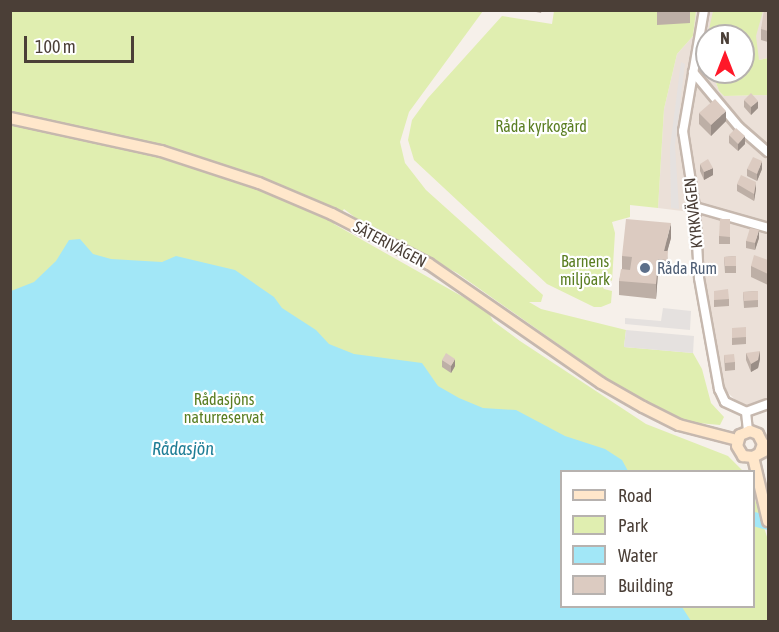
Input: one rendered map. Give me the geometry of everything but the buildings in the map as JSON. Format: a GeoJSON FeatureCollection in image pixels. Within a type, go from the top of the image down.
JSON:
{"type":"FeatureCollection","features":[{"type":"Feature","properties":{"kind":"street","name":"KYRKVÄGEN"},"geometry":{"type":"LineString","coordinates":[[704,10],[683,131],[695,207],[699,278],[719,389],[731,407],[746,412]]}},
{"type":"Feature","properties":{"kind":"street"},"geometry":{"type":"LineString","coordinates":[[693,72],[739,127],[768,152]]}},
{"type":"Feature","properties":{"kind":"street","name":"SÄTERIVÄGEN"},"geometry":{"type":"LineString","coordinates":[[10,118],[161,151],[259,183],[332,214],[437,270],[601,383],[643,407],[686,428],[737,440]]}},
{"type":"Feature","properties":{"kind":"street"},"geometry":{"type":"LineString","coordinates":[[695,207],[768,228]]}},
{"type":"Feature","properties":{"kind":"street"},"geometry":{"type":"LineString","coordinates":[[768,404],[746,412],[752,432],[763,442],[761,453],[763,504],[768,521]]}},
{"type":"Feature","properties":{"kind":"street"},"geometry":{"type":"LineString","coordinates":[[761,453],[740,453],[737,440],[752,432],[768,436]]}},
{"type":"Feature","properties":{"kind":"shaded area"},"geometry":{"type":"Polygon","coordinates":[[[696,11],[768,11],[768,58],[759,60],[755,54],[755,24],[695,24],[695,84],[716,84],[724,96],[768,95],[768,400],[757,405],[741,405],[727,392],[720,373],[701,263],[698,213],[658,208],[664,109],[677,54],[693,36],[696,11]]]}},
{"type":"Feature","properties":{"kind":"shaded area"},"geometry":{"type":"Polygon","coordinates":[[[681,62],[685,64],[675,145],[679,209],[671,208],[670,147],[681,62]]]}},
{"type":"Feature","properties":{"kind":"shaded area"},"geometry":{"type":"Polygon","coordinates":[[[663,308],[691,311],[690,330],[625,324],[625,318],[661,321],[663,308]]]}},
{"type":"Feature","properties":{"kind":"shaded area"},"geometry":{"type":"Polygon","coordinates":[[[626,330],[694,336],[693,353],[624,347],[626,330]]]}},
{"type":"Feature","properties":{"kind":"green space","name":"Rådasjöns naturreservat"},"geometry":{"type":"Polygon","coordinates":[[[10,11],[483,11],[409,112],[400,142],[405,163],[426,190],[543,295],[541,302],[529,302],[541,309],[626,330],[624,347],[693,353],[702,369],[711,403],[724,417],[720,425],[687,422],[622,389],[457,273],[361,222],[344,209],[334,224],[488,311],[493,321],[520,341],[646,424],[728,456],[742,470],[560,470],[560,608],[755,608],[755,499],[768,540],[768,621],[11,621],[10,11]]]}},
{"type":"Feature","properties":{"kind":"green space","name":"Råda kyrkogård"},"geometry":{"type":"Polygon","coordinates":[[[554,11],[696,11],[693,36],[677,54],[664,109],[658,208],[630,205],[630,217],[612,222],[615,233],[612,281],[602,275],[598,281],[604,289],[612,291],[611,303],[601,307],[594,307],[547,284],[414,160],[408,140],[412,120],[428,98],[502,16],[552,24],[554,11]]]}},
{"type":"Feature","properties":{"kind":"green space"},"geometry":{"type":"Polygon","coordinates":[[[713,11],[763,11],[756,36],[759,60],[768,58],[768,95],[724,96],[716,84],[755,84],[755,24],[710,24],[713,11]]]}},
{"type":"Feature","properties":{"kind":"water","name":"Rådasjön"},"geometry":{"type":"Polygon","coordinates":[[[80,239],[93,254],[111,259],[162,262],[176,256],[235,270],[274,297],[282,308],[316,330],[329,344],[354,354],[422,363],[438,386],[459,398],[483,408],[516,410],[565,436],[605,449],[622,460],[627,470],[560,470],[560,608],[683,608],[691,621],[11,621],[11,291],[34,282],[56,261],[69,240],[80,239]]]}},
{"type":"Feature","properties":{"kind":"waterway"},"geometry":{"type":"LineString","coordinates":[[755,519],[768,523]]}},
{"type":"Feature","properties":{"kind":"place","name":"Råda Rum"},"geometry":{"type":"Point","coordinates":[645,268]}},
{"type":"Feature","properties":{"kind":"park label","name":"Barnens miljöark"},"geometry":{"type":"Point","coordinates":[585,270]}}]}
